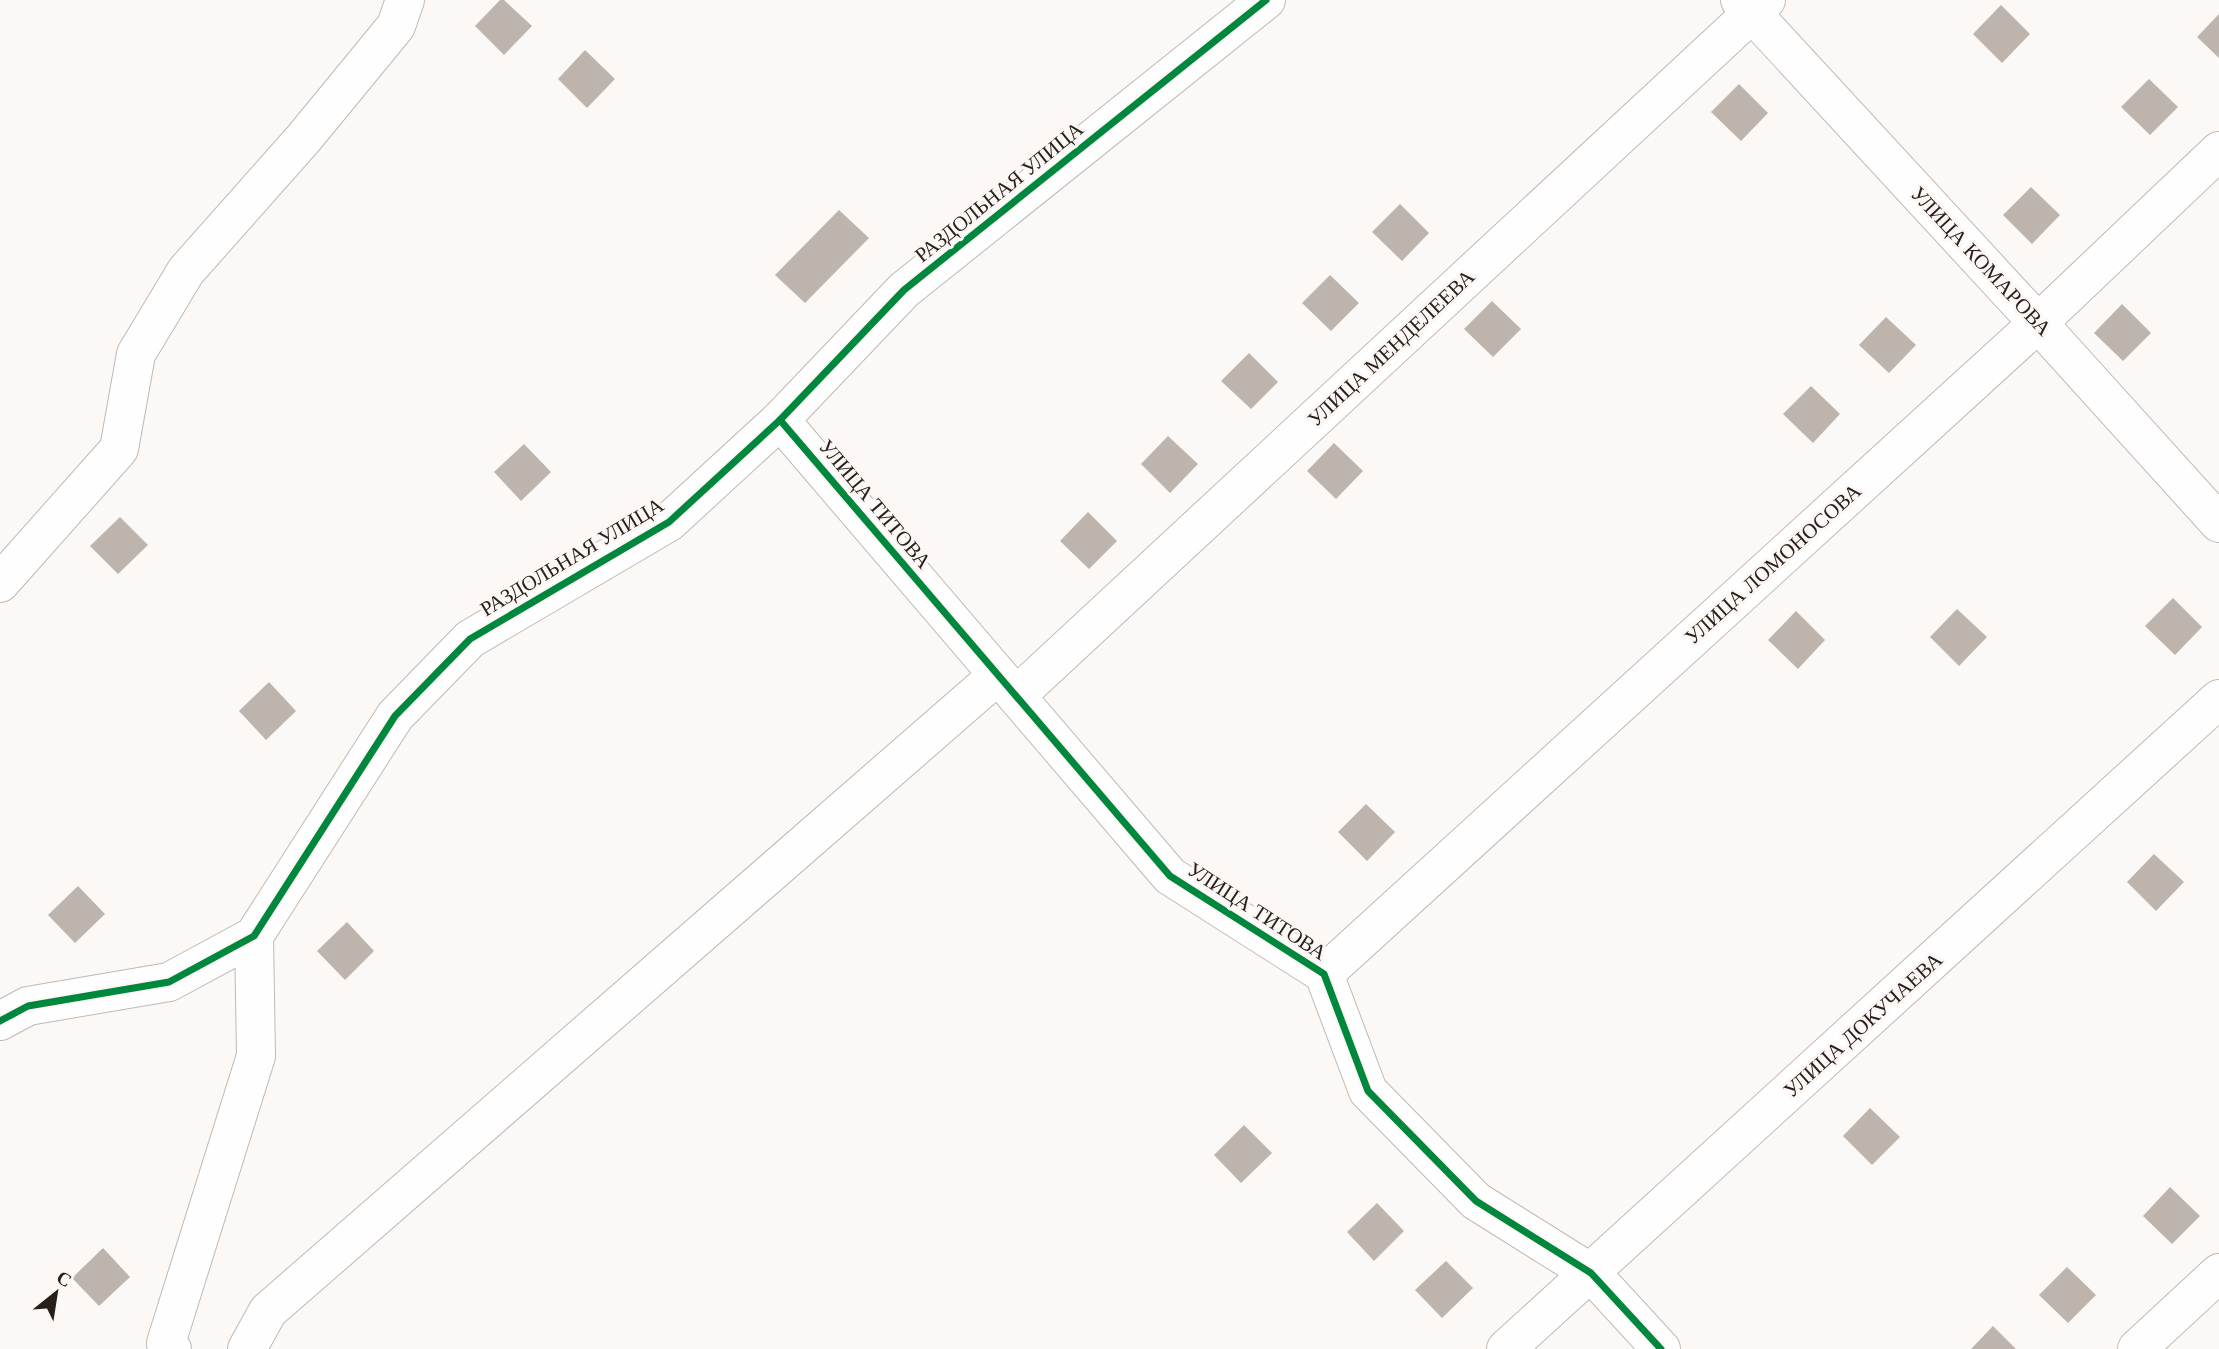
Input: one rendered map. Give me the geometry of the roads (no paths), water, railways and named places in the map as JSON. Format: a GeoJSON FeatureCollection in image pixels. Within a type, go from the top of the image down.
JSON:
{"type":"FeatureCollection","features":[{"type":"Feature","properties":{"kind":"street"},"geometry":{"type":"LineString","coordinates":[[0,583],[119,449],[136,354],[186,271],[304,138],[396,26],[405,0]]}},
{"type":"Feature","properties":{"kind":"street","name":"РАЗДОЛЬНАЯ УЛИЦА"},"geometry":{"type":"LineString","coordinates":[[0,1021],[28,1006],[169,982],[254,936],[395,716],[470,639],[669,522],[780,420],[904,290],[1266,0]]}},
{"type":"Feature","properties":{"kind":"street","name":"УЛИЦА КОМАРОВА"},"geometry":{"type":"LineString","coordinates":[[1753,4],[2219,523]]}},
{"type":"Feature","properties":{"kind":"street","name":"УЛИЦА МЕНДЕЛЕЕВА"},"geometry":{"type":"LineString","coordinates":[[247,1349],[268,1311],[1007,686],[1753,4]]}},
{"type":"Feature","properties":{"kind":"street","name":"УЛИЦА ЛОМОНОСОВА"},"geometry":{"type":"LineString","coordinates":[[1324,974],[2038,323],[2219,151]]}},
{"type":"Feature","properties":{"kind":"street","name":"УЛИЦА ТИТОВА"},"geometry":{"type":"LineString","coordinates":[[780,420],[1170,876],[1324,974],[1368,1091],[1476,1201],[1591,1273],[1661,1349]]}},
{"type":"Feature","properties":{"kind":"street","name":"УЛИЦА ДОКУЧАЕВА"},"geometry":{"type":"LineString","coordinates":[[1506,1349],[2219,699]]}},
{"type":"Feature","properties":{"kind":"street"},"geometry":{"type":"LineString","coordinates":[[172,1349],[166,1343],[256,1056],[254,936]]}},
{"type":"Feature","properties":{"kind":"street"},"geometry":{"type":"LineString","coordinates":[[2137,1349],[2219,1273]]}}]}
